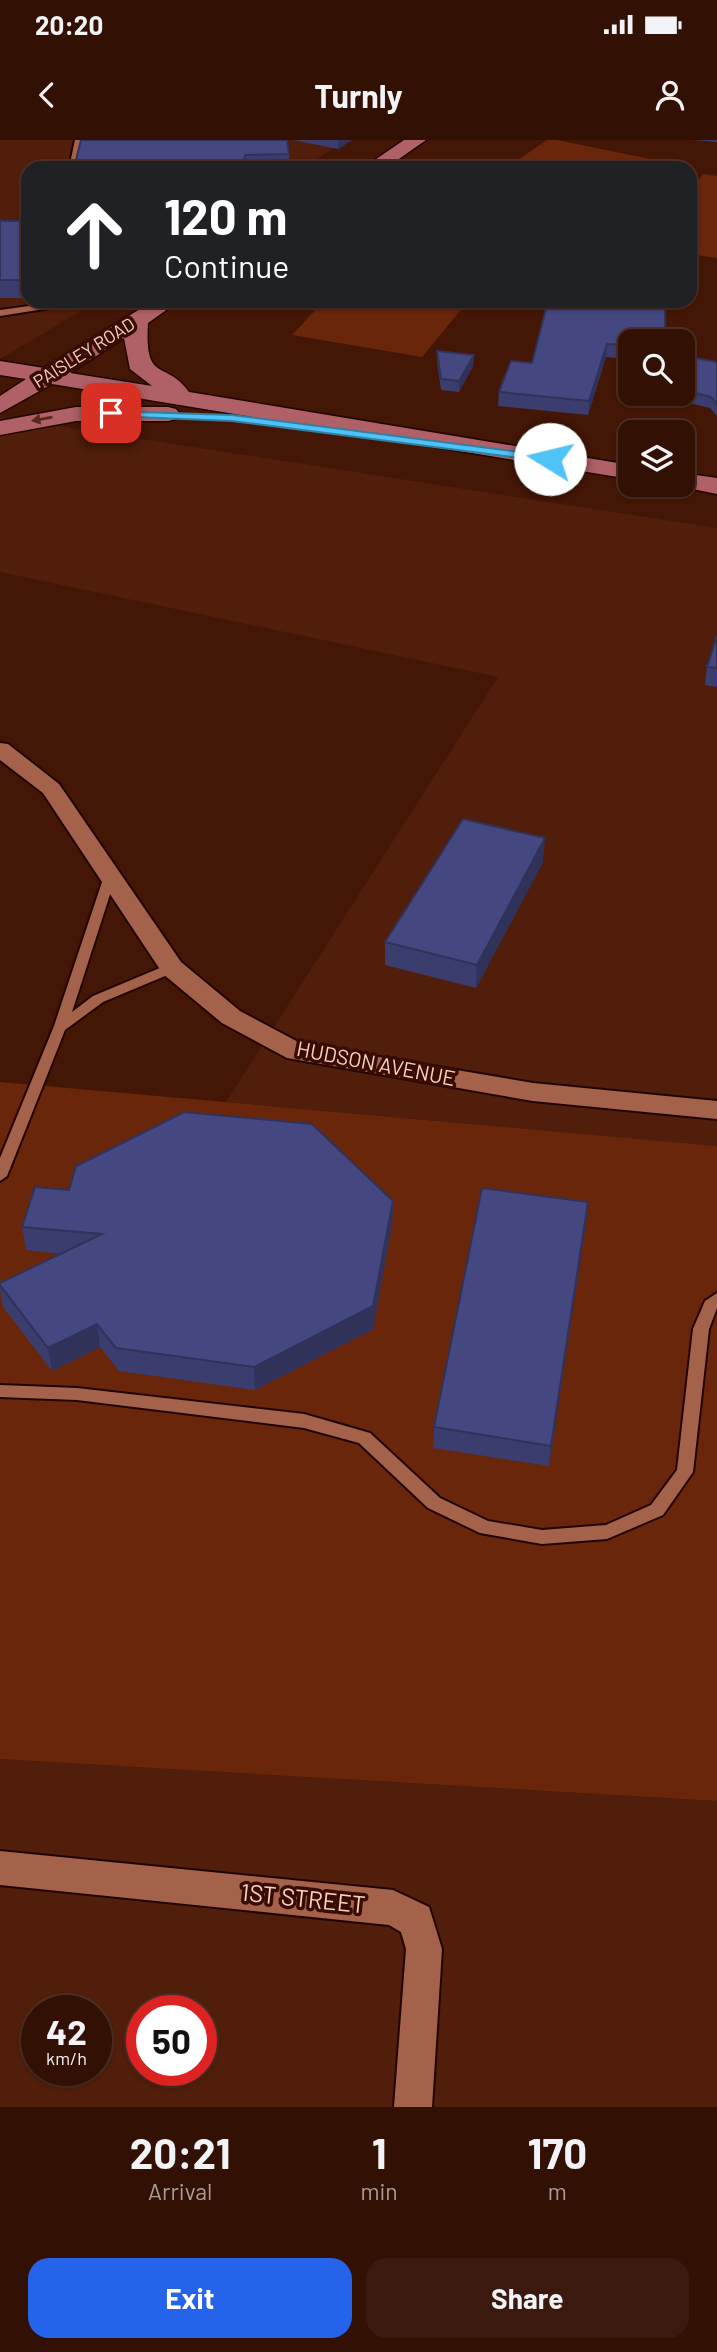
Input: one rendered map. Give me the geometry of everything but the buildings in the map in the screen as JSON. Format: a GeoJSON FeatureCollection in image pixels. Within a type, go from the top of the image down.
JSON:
{"type":"FeatureCollection","features":[{"type":"Feature","properties":{"kind":"main road"},"geometry":{"type":"LineString","coordinates":[[384,161],[416,140]]}},
{"type":"Feature","properties":{"kind":"main road","name":"PAISLEY ROAD"},"geometry":{"type":"LineString","coordinates":[[0,406],[157,308]]}},
{"type":"Feature","properties":{"kind":"main road"},"geometry":{"type":"LineString","coordinates":[[137,320],[135,345],[142,369],[158,383],[200,400]]}},
{"type":"Feature","properties":{"kind":"main road"},"geometry":{"type":"LineString","coordinates":[[0,369],[618,470]]}},
{"type":"Feature","properties":{"kind":"main road"},"geometry":{"type":"LineString","coordinates":[[0,385],[232,418],[497,451]]}},
{"type":"Feature","properties":{"kind":"main road"},"geometry":{"type":"LineString","coordinates":[[0,428],[76,414],[146,413],[232,418]]}},
{"type":"Feature","properties":{"kind":"main road"},"geometry":{"type":"LineString","coordinates":[[695,482],[717,485]]}},
{"type":"Feature","properties":{"kind":"street","name":"HUDSON AVENUE"},"geometry":{"type":"LineString","coordinates":[[0,749],[51,789],[109,879],[172,968],[230,1017],[296,1052],[533,1092],[717,1110]]}},
{"type":"Feature","properties":{"kind":"street","name":"1ST STREET"},"geometry":{"type":"LineString","coordinates":[[0,1868],[393,1909],[416,1920],[424,1949],[413,2107]]}},
{"type":"Feature","properties":{"kind":"lane"},"geometry":{"type":"LineString","coordinates":[[74,161],[79,140]]}},
{"type":"Feature","properties":{"kind":"lane"},"geometry":{"type":"LineString","coordinates":[[0,313],[34,308]]}},
{"type":"Feature","properties":{"kind":"lane"},"geometry":{"type":"LineString","coordinates":[[0,1176],[59,1028],[109,879]]}},
{"type":"Feature","properties":{"kind":"lane"},"geometry":{"type":"LineString","coordinates":[[59,1028],[98,999],[172,968]]}},
{"type":"Feature","properties":{"kind":"lane"},"geometry":{"type":"LineString","coordinates":[[0,1391],[77,1394],[304,1421],[364,1438],[434,1503],[486,1528],[542,1536],[607,1532],[657,1510],[685,1472],[701,1329],[710,1305],[717,1299]]}},
{"type":"Feature","properties":{"kind":"shaded area"},"geometry":{"type":"Polygon","coordinates":[[[0,140],[346,140],[314,161],[21,161],[21,308],[86,308],[0,359],[0,140]]]}},
{"type":"Feature","properties":{"kind":"shaded area"},"geometry":{"type":"Polygon","coordinates":[[[547,140],[655,160],[654,161],[516,161],[547,140]]]}},
{"type":"Feature","properties":{"kind":"shaded area"},"geometry":{"type":"Polygon","coordinates":[[[703,174],[717,176],[717,258],[697,255],[697,183],[703,174]]]}},
{"type":"Feature","properties":{"kind":"shaded area"},"geometry":{"type":"Polygon","coordinates":[[[317,308],[462,308],[422,357],[292,335],[317,308]]]}},
{"type":"Feature","properties":{"kind":"shaded area"},"geometry":{"type":"Polygon","coordinates":[[[0,417],[717,528],[717,1146],[226,1102],[498,677],[0,572],[0,417]]]}},
{"type":"Feature","properties":{"kind":"shaded area"},"geometry":{"type":"Polygon","coordinates":[[[0,1082],[717,1146],[717,1801],[0,1759],[0,1082]]]}},
{"type":"Feature","properties":{"kind":"shaded area"},"geometry":{"type":"Polygon","coordinates":[[[0,1759],[717,1801],[717,2107],[0,2107],[0,1759]]]}},
{"type":"Feature","properties":{"kind":"route"},"geometry":{"type":"LineString","coordinates":[[111,413],[232,418],[550,459]]}}]}
